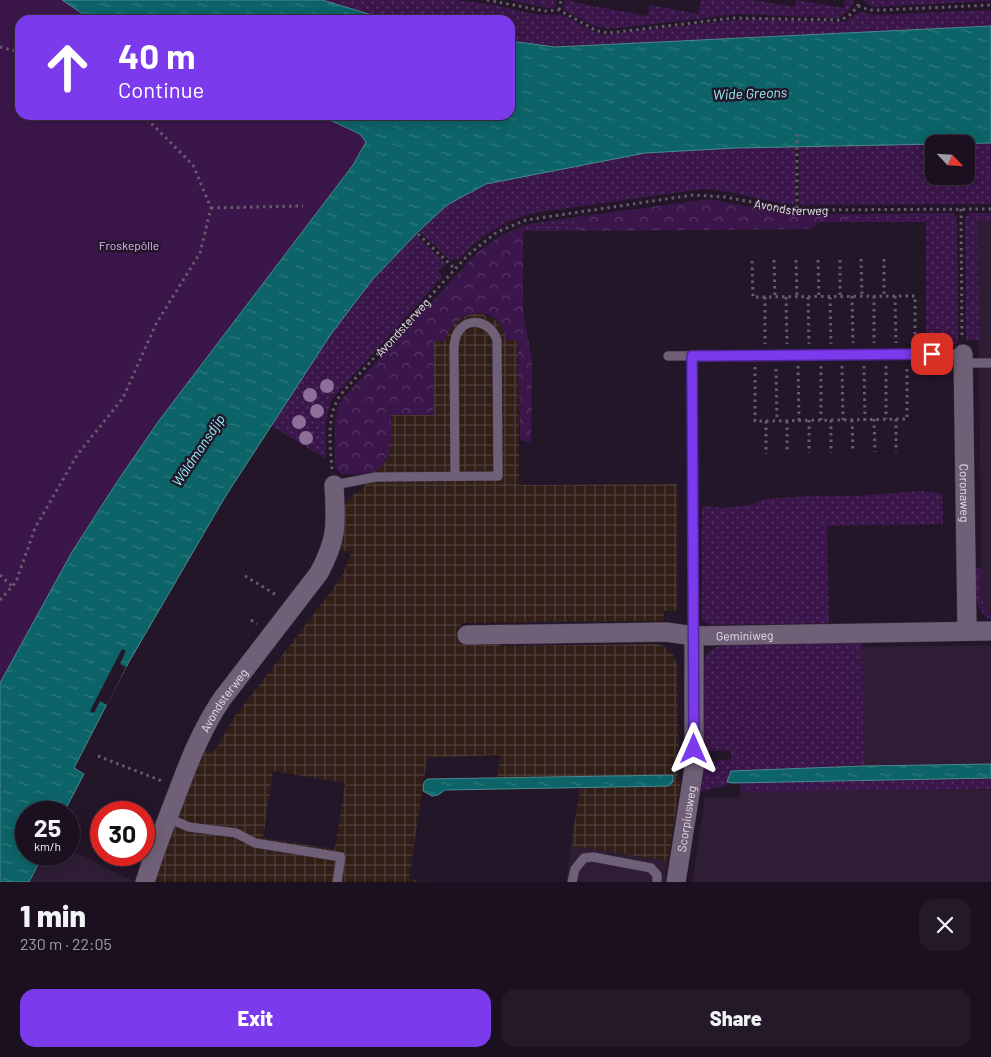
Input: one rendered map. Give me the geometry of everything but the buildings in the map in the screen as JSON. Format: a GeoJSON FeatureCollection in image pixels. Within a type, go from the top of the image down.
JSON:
{"type":"FeatureCollection","features":[{"type":"Feature","properties":{"kind":"street","name":"Coronaweg"},"geometry":{"type":"LineString","coordinates":[[963,359],[967,631]]}},
{"type":"Feature","properties":{"kind":"street","name":"Avondsterweg"},"geometry":{"type":"LineString","coordinates":[[145,882],[179,788],[208,720],[319,573],[327,558],[333,542],[336,525],[334,484]]}},
{"type":"Feature","properties":{"kind":"street","name":"Geminiweg"},"geometry":{"type":"LineString","coordinates":[[467,635],[666,632],[694,636],[991,631]]}},
{"type":"Feature","properties":{"kind":"street","name":"Scorpiusweg"},"geometry":{"type":"LineString","coordinates":[[676,882],[694,768],[694,636]]}},
{"type":"Feature","properties":{"kind":"lane"},"geometry":{"type":"LineString","coordinates":[[334,484],[376,477],[498,476],[497,340],[495,332],[489,326],[480,322],[470,323],[462,328],[456,335],[454,346],[455,476]]}},
{"type":"Feature","properties":{"kind":"lane"},"geometry":{"type":"LineString","coordinates":[[668,356],[911,355],[991,363]]}},
{"type":"Feature","properties":{"kind":"lane"},"geometry":{"type":"LineString","coordinates":[[692,356],[694,636]]}},
{"type":"Feature","properties":{"kind":"lane"},"geometry":{"type":"LineString","coordinates":[[168,818],[190,826],[236,834],[255,843],[341,857],[337,882]]}},
{"type":"Feature","properties":{"kind":"lane"},"geometry":{"type":"LineString","coordinates":[[572,882],[574,869],[584,858],[593,857],[651,868],[657,876],[657,882]]}},
{"type":"Feature","properties":{"kind":"path"},"geometry":{"type":"LineString","coordinates":[[487,0],[545,11],[559,10],[597,31],[609,32],[733,18],[841,20],[851,14],[858,6]]}},
{"type":"Feature","properties":{"kind":"path"},"geometry":{"type":"LineString","coordinates":[[559,10],[560,0]]}},
{"type":"Feature","properties":{"kind":"path"},"geometry":{"type":"LineString","coordinates":[[857,0],[858,6]]}},
{"type":"Feature","properties":{"kind":"path"},"geometry":{"type":"LineString","coordinates":[[858,6],[870,10],[882,10],[991,5]]}},
{"type":"Feature","properties":{"kind":"path"},"geometry":{"type":"LineString","coordinates":[[0,47],[15,51]]}},
{"type":"Feature","properties":{"kind":"path"},"geometry":{"type":"LineString","coordinates":[[0,600],[16,582],[35,528],[77,455],[123,398],[156,324],[200,253],[211,208],[193,165],[148,120]]}},
{"type":"Feature","properties":{"kind":"path"},"geometry":{"type":"LineString","coordinates":[[797,134],[797,210]]}},
{"type":"Feature","properties":{"kind":"path","name":"Avondsterweg"},"geometry":{"type":"LineString","coordinates":[[334,484],[331,468],[330,420],[336,401],[468,255],[497,232],[514,224],[533,219],[693,195],[714,195],[797,210],[991,209]]}},
{"type":"Feature","properties":{"kind":"path"},"geometry":{"type":"LineString","coordinates":[[211,208],[303,206]]}},
{"type":"Feature","properties":{"kind":"path"},"geometry":{"type":"LineString","coordinates":[[961,209],[963,359]]}},
{"type":"Feature","properties":{"kind":"path"},"geometry":{"type":"LineString","coordinates":[[418,234],[455,269]]}},
{"type":"Feature","properties":{"kind":"path"},"geometry":{"type":"LineString","coordinates":[[862,259],[862,296]]}},
{"type":"Feature","properties":{"kind":"path"},"geometry":{"type":"LineString","coordinates":[[884,259],[884,296]]}},
{"type":"Feature","properties":{"kind":"path"},"geometry":{"type":"LineString","coordinates":[[774,260],[775,297]]}},
{"type":"Feature","properties":{"kind":"path"},"geometry":{"type":"LineString","coordinates":[[796,260],[796,297]]}},
{"type":"Feature","properties":{"kind":"path"},"geometry":{"type":"LineString","coordinates":[[818,260],[819,297]]}},
{"type":"Feature","properties":{"kind":"path"},"geometry":{"type":"LineString","coordinates":[[840,260],[840,297]]}},
{"type":"Feature","properties":{"kind":"path"},"geometry":{"type":"LineString","coordinates":[[752,261],[752,297],[915,296],[907,419],[755,421],[754,356]]}},
{"type":"Feature","properties":{"kind":"path"},"geometry":{"type":"LineString","coordinates":[[852,296],[853,355]]}},
{"type":"Feature","properties":{"kind":"path"},"geometry":{"type":"LineString","coordinates":[[874,296],[875,355]]}},
{"type":"Feature","properties":{"kind":"path"},"geometry":{"type":"LineString","coordinates":[[895,296],[896,355]]}},
{"type":"Feature","properties":{"kind":"path"},"geometry":{"type":"LineString","coordinates":[[765,297],[766,356]]}},
{"type":"Feature","properties":{"kind":"path"},"geometry":{"type":"LineString","coordinates":[[786,297],[787,356]]}},
{"type":"Feature","properties":{"kind":"path"},"geometry":{"type":"LineString","coordinates":[[808,297],[809,355]]}},
{"type":"Feature","properties":{"kind":"path"},"geometry":{"type":"LineString","coordinates":[[830,297],[831,355]]}},
{"type":"Feature","properties":{"kind":"path"},"geometry":{"type":"LineString","coordinates":[[842,355],[843,420]]}},
{"type":"Feature","properties":{"kind":"path"},"geometry":{"type":"LineString","coordinates":[[864,355],[865,420]]}},
{"type":"Feature","properties":{"kind":"path"},"geometry":{"type":"LineString","coordinates":[[886,355],[886,419]]}},
{"type":"Feature","properties":{"kind":"path"},"geometry":{"type":"LineString","coordinates":[[776,356],[777,421]]}},
{"type":"Feature","properties":{"kind":"path"},"geometry":{"type":"LineString","coordinates":[[798,356],[799,421]]}},
{"type":"Feature","properties":{"kind":"path"},"geometry":{"type":"LineString","coordinates":[[820,356],[821,420]]}},
{"type":"Feature","properties":{"kind":"path"},"geometry":{"type":"LineString","coordinates":[[874,419],[875,452]]}},
{"type":"Feature","properties":{"kind":"path"},"geometry":{"type":"LineString","coordinates":[[896,419],[896,452]]}},
{"type":"Feature","properties":{"kind":"path"},"geometry":{"type":"LineString","coordinates":[[809,420],[809,453]]}},
{"type":"Feature","properties":{"kind":"path"},"geometry":{"type":"LineString","coordinates":[[831,420],[831,453]]}},
{"type":"Feature","properties":{"kind":"path"},"geometry":{"type":"LineString","coordinates":[[852,420],[853,452]]}},
{"type":"Feature","properties":{"kind":"path"},"geometry":{"type":"LineString","coordinates":[[766,421],[766,454]]}},
{"type":"Feature","properties":{"kind":"path"},"geometry":{"type":"LineString","coordinates":[[787,421],[787,454]]}},
{"type":"Feature","properties":{"kind":"path"},"geometry":{"type":"LineString","coordinates":[[0,575],[12,586]]}},
{"type":"Feature","properties":{"kind":"path"},"geometry":{"type":"LineString","coordinates":[[245,576],[294,605]]}},
{"type":"Feature","properties":{"kind":"path"},"geometry":{"type":"LineString","coordinates":[[98,756],[179,788]]}},
{"type":"Feature","properties":{"kind":"shaded area"},"geometry":{"type":"Polygon","coordinates":[[[977,221],[991,221],[991,613],[986,610],[982,603],[977,221]]]}},
{"type":"Feature","properties":{"kind":"shaded area"},"geometry":{"type":"Polygon","coordinates":[[[479,313],[496,320],[505,332],[506,340],[518,340],[519,485],[677,484],[677,611],[664,611],[664,621],[461,623],[461,642],[494,642],[502,646],[652,644],[662,645],[672,653],[677,664],[679,763],[677,781],[681,781],[668,861],[571,846],[580,788],[668,786],[673,782],[672,775],[497,778],[500,755],[427,758],[409,879],[428,882],[152,882],[201,750],[214,752],[233,719],[343,574],[351,553],[338,549],[345,505],[351,497],[365,486],[366,473],[372,472],[391,442],[391,415],[433,415],[433,341],[445,341],[447,333],[456,321],[467,315],[479,313]],[[273,771],[263,838],[335,849],[345,783],[273,771]]]}},
{"type":"Feature","properties":{"kind":"shaded area"},"geometry":{"type":"Polygon","coordinates":[[[991,645],[991,764],[864,766],[862,647],[991,645]]]}},
{"type":"Feature","properties":{"kind":"shaded area"},"geometry":{"type":"Polygon","coordinates":[[[991,778],[991,882],[692,882],[705,797],[740,797],[740,782],[991,778]]]}},
{"type":"Feature","properties":{"kind":"shaded area"},"geometry":{"type":"Polygon","coordinates":[[[571,846],[668,861],[665,882],[566,882],[571,846]]]}},
{"type":"Feature","properties":{"kind":"shaded area"},"geometry":{"type":"Polygon","coordinates":[[[80,855],[90,860],[90,866],[102,866],[134,882],[29,882],[37,866],[80,866],[80,855]]]}},
{"type":"Feature","properties":{"kind":"green space","name":"Froskepôlle"},"geometry":{"type":"Polygon","coordinates":[[[0,0],[62,0],[84,15],[15,15],[15,120],[330,120],[360,134],[367,141],[353,164],[158,422],[117,482],[72,552],[0,683],[0,0]]]}},
{"type":"Feature","properties":{"kind":"green space"},"geometry":{"type":"Polygon","coordinates":[[[322,0],[456,0],[495,5],[535,14],[562,15],[601,35],[735,20],[766,19],[844,22],[860,12],[875,15],[991,10],[991,26],[555,47],[515,42],[515,15],[372,15],[322,0]]]}},
{"type":"Feature","properties":{"kind":"green space"},"geometry":{"type":"Polygon","coordinates":[[[509,0],[556,0],[555,8],[509,0]]]}},
{"type":"Feature","properties":{"kind":"green space"},"geometry":{"type":"Polygon","coordinates":[[[565,0],[647,16],[650,5],[698,14],[701,0],[754,0],[794,7],[796,0],[844,8],[845,0],[853,0],[853,2],[848,12],[837,18],[740,14],[609,29],[594,26],[563,9],[565,0]]]}},
{"type":"Feature","properties":{"kind":"green space"},"geometry":{"type":"Polygon","coordinates":[[[863,0],[991,0],[991,1],[873,7],[863,0]]]}},
{"type":"Feature","properties":{"kind":"green space"},"geometry":{"type":"Polygon","coordinates":[[[991,143],[991,204],[799,205],[799,146],[925,144],[925,185],[975,185],[975,144],[991,143]]]}},
{"type":"Feature","properties":{"kind":"green space"},"geometry":{"type":"Polygon","coordinates":[[[796,146],[796,205],[702,189],[540,212],[505,223],[485,235],[458,260],[455,258],[451,261],[419,231],[447,205],[486,184],[645,153],[796,146]]]}},
{"type":"Feature","properties":{"kind":"green space"},"geometry":{"type":"Polygon","coordinates":[[[709,199],[793,215],[847,214],[847,222],[821,222],[809,229],[580,231],[577,217],[709,199]]]}},
{"type":"Feature","properties":{"kind":"green space"},"geometry":{"type":"Polygon","coordinates":[[[953,213],[957,218],[958,342],[954,347],[926,347],[926,222],[847,222],[847,214],[953,213]]]}},
{"type":"Feature","properties":{"kind":"green space"},"geometry":{"type":"Polygon","coordinates":[[[971,213],[991,213],[991,221],[977,221],[979,340],[966,340],[965,218],[971,213]]]}},
{"type":"Feature","properties":{"kind":"green space"},"geometry":{"type":"Polygon","coordinates":[[[577,217],[580,231],[523,231],[523,226],[530,224],[577,217]]]}},
{"type":"Feature","properties":{"kind":"green space"},"geometry":{"type":"Polygon","coordinates":[[[523,226],[523,311],[532,360],[531,443],[520,440],[518,340],[506,340],[502,328],[496,319],[487,314],[478,313],[468,315],[458,321],[451,329],[445,341],[433,341],[433,415],[391,415],[390,451],[382,466],[375,471],[365,474],[341,474],[335,467],[335,421],[338,406],[343,398],[479,251],[502,235],[523,226]]]}},
{"type":"Feature","properties":{"kind":"green space"},"geometry":{"type":"Polygon","coordinates":[[[415,235],[446,264],[438,272],[443,276],[332,399],[327,421],[326,459],[272,426],[331,334],[372,280],[415,235]]]}},
{"type":"Feature","properties":{"kind":"green space"},"geometry":{"type":"Polygon","coordinates":[[[920,491],[942,494],[943,524],[827,526],[829,623],[710,625],[702,620],[702,506],[726,508],[750,505],[765,499],[857,496],[920,491]]]}},
{"type":"Feature","properties":{"kind":"green space"},"geometry":{"type":"Polygon","coordinates":[[[975,568],[982,568],[982,599],[987,610],[991,613],[991,620],[985,615],[978,604],[975,590],[975,568]]]}},
{"type":"Feature","properties":{"kind":"green space"},"geometry":{"type":"Polygon","coordinates":[[[862,642],[864,766],[731,771],[727,785],[700,792],[704,762],[731,759],[731,751],[704,751],[703,663],[709,652],[726,645],[862,642]]]}},
{"type":"Feature","properties":{"kind":"green space"},"geometry":{"type":"Polygon","coordinates":[[[991,778],[991,789],[741,792],[740,782],[991,778]]]}},
{"type":"Feature","properties":{"kind":"water"},"geometry":{"type":"Polygon","coordinates":[[[62,0],[322,0],[372,15],[84,15],[62,0]]]}},
{"type":"Feature","properties":{"kind":"water"},"geometry":{"type":"Polygon","coordinates":[[[991,26],[991,143],[975,143],[975,135],[925,135],[925,144],[736,148],[645,153],[486,184],[447,205],[372,280],[331,334],[225,497],[126,667],[74,768],[84,774],[70,801],[15,801],[15,866],[37,866],[29,882],[0,882],[0,683],[72,552],[117,482],[158,422],[353,165],[366,142],[360,134],[330,120],[515,120],[515,42],[555,47],[991,26]]]}},
{"type":"Feature","properties":{"kind":"water"},"geometry":{"type":"Polygon","coordinates":[[[991,764],[991,778],[727,782],[731,771],[991,764]]]}},
{"type":"Feature","properties":{"kind":"water"},"geometry":{"type":"Polygon","coordinates":[[[673,775],[673,782],[669,786],[445,790],[438,795],[432,796],[423,791],[424,782],[427,779],[673,775]]]}},
{"type":"Feature","properties":{"kind":"pier"},"geometry":{"type":"Polygon","coordinates":[[[122,649],[126,651],[120,664],[126,667],[107,705],[100,701],[94,713],[90,711],[122,649]]]}},
{"type":"Feature","properties":{"kind":"route"},"geometry":{"type":"LineString","coordinates":[[694,749],[692,356],[932,354]]}},
{"type":"Feature","properties":{"kind":"water label","name":"Wide Greons"},"geometry":{"type":"Point","coordinates":[750,93]}},
{"type":"Feature","properties":{"kind":"water label","name":"Wâldmansdjip"},"geometry":{"type":"Point","coordinates":[198,450]}}]}
